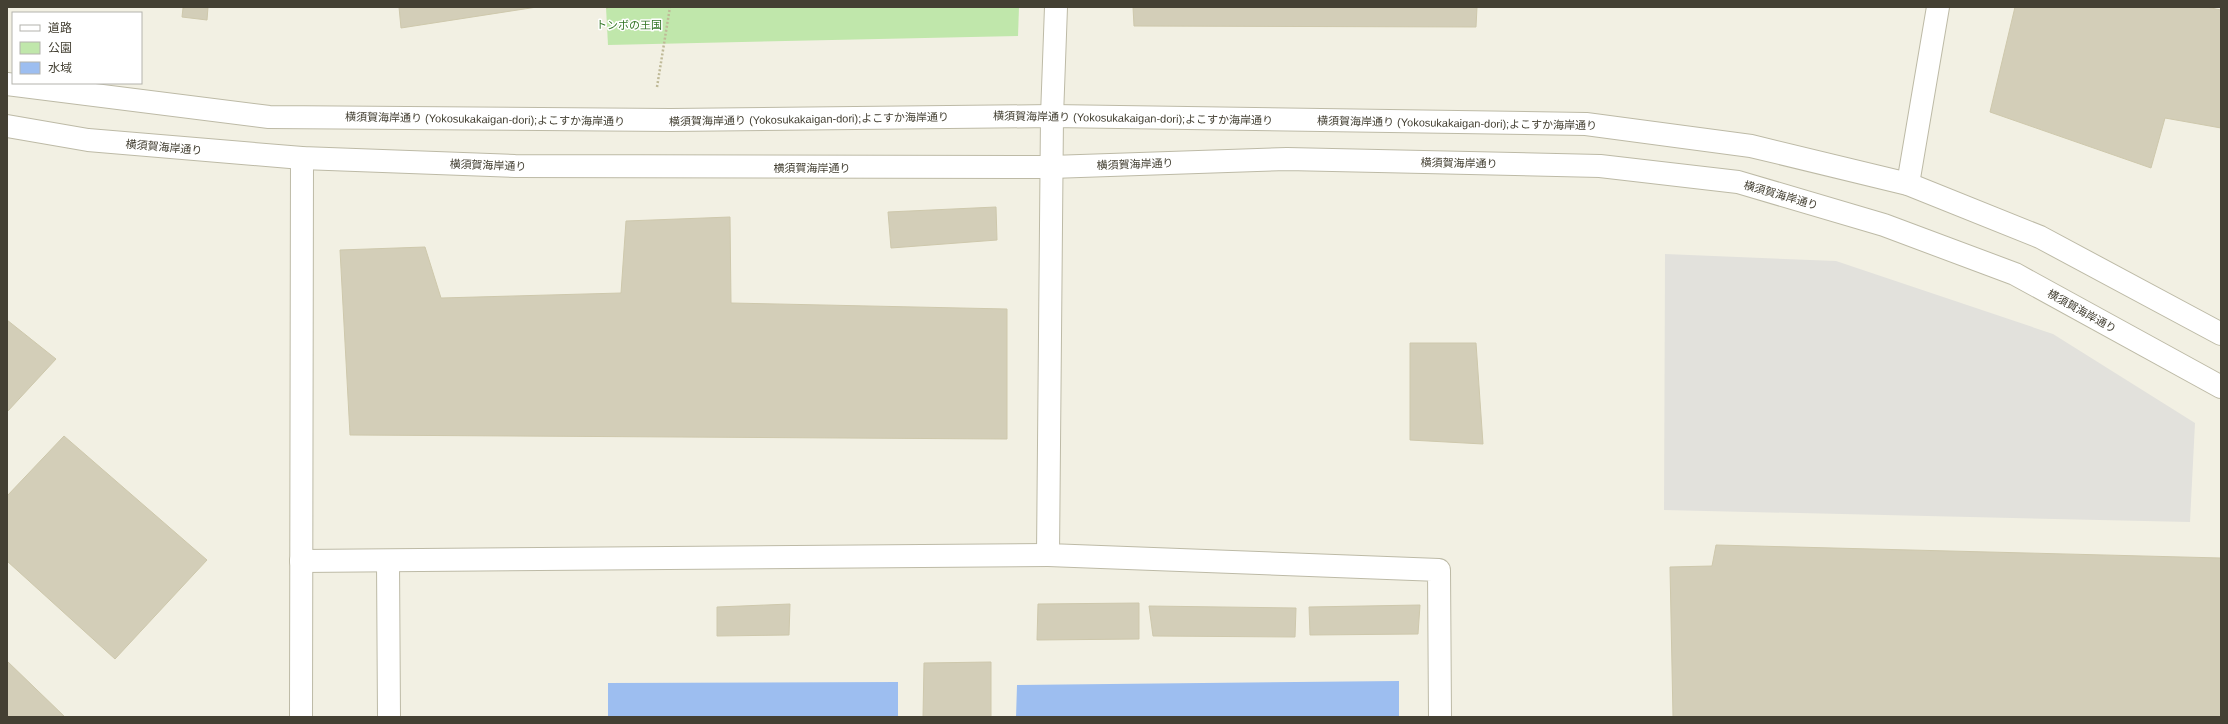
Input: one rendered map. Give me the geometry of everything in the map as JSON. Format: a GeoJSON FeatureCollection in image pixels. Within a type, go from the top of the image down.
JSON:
{"type":"FeatureCollection","features":[{"type":"Feature","properties":{"kind":"street"},"geometry":{"type":"LineString","coordinates":[[1048,555],[1051,167],[1056,7]]}},
{"type":"Feature","properties":{"kind":"street"},"geometry":{"type":"LineString","coordinates":[[1908,184],[1938,7]]}},
{"type":"Feature","properties":{"kind":"street","name":"横須賀海岸通り (Yokosukakaigan-dori);よこすか海岸通り"},"geometry":{"type":"LineString","coordinates":[[7,84],[268,117],[671,120],[1052,116],[1586,124],[1751,146],[1908,184],[2040,236],[2221,334]]}},
{"type":"Feature","properties":{"kind":"street","name":"横須賀海岸通り"},"geometry":{"type":"LineString","coordinates":[[7,126],[88,140],[302,158],[515,166],[1051,167],[1287,159],[1600,166],[1738,182],[1884,225],[2015,274],[2221,387]]}},
{"type":"Feature","properties":{"kind":"street"},"geometry":{"type":"LineString","coordinates":[[301,717],[302,158]]}},
{"type":"Feature","properties":{"kind":"street"},"geometry":{"type":"LineString","coordinates":[[301,561],[388,562],[1048,555],[1439,570],[1440,717]]}},
{"type":"Feature","properties":{"kind":"street"},"geometry":{"type":"LineString","coordinates":[[388,562],[389,717]]}},
{"type":"Feature","properties":{"kind":"path"},"geometry":{"type":"LineString","coordinates":[[657,87],[670,7]]}},
{"type":"Feature","properties":{"kind":"green space","name":"トンボの王国"},"geometry":{"type":"Polygon","coordinates":[[[606,7],[1019,7],[1018,36],[608,45],[606,7]]]}},
{"type":"Feature","properties":{"kind":"shaded area"},"geometry":{"type":"Polygon","coordinates":[[[1665,254],[1836,261],[2053,334],[2195,423],[2190,522],[1664,510],[1665,254]]]}},
{"type":"Feature","properties":{"kind":"water"},"geometry":{"type":"Polygon","coordinates":[[[1399,681],[1399,717],[1016,717],[1017,685],[1399,681]]]}},
{"type":"Feature","properties":{"kind":"water"},"geometry":{"type":"Polygon","coordinates":[[[898,682],[898,717],[608,717],[608,683],[898,682]]]}},
{"type":"Feature","properties":{"kind":"building"},"geometry":{"type":"Polygon","coordinates":[[[208,7],[207,20],[182,17],[183,8],[208,7]]]}},
{"type":"Feature","properties":{"kind":"building"},"geometry":{"type":"Polygon","coordinates":[[[399,7],[537,7],[401,28],[399,7]]]}},
{"type":"Feature","properties":{"kind":"building"},"geometry":{"type":"Polygon","coordinates":[[[1133,7],[1477,7],[1476,27],[1134,26],[1133,7]]]}},
{"type":"Feature","properties":{"kind":"building"},"geometry":{"type":"Polygon","coordinates":[[[2015,7],[2206,7],[2221,10],[2221,128],[2165,118],[2151,168],[1990,112],[2015,7]]]}},
{"type":"Feature","properties":{"kind":"building"},"geometry":{"type":"Polygon","coordinates":[[[996,207],[997,240],[891,248],[888,212],[996,207]]]}},
{"type":"Feature","properties":{"kind":"building"},"geometry":{"type":"Polygon","coordinates":[[[730,217],[731,303],[1007,309],[1007,439],[350,435],[340,250],[425,247],[441,298],[621,293],[626,221],[730,217]]]}},
{"type":"Feature","properties":{"kind":"building"},"geometry":{"type":"Polygon","coordinates":[[[7,320],[56,359],[7,412],[7,320]]]}},
{"type":"Feature","properties":{"kind":"building"},"geometry":{"type":"Polygon","coordinates":[[[1410,343],[1476,343],[1483,444],[1410,440],[1410,343]]]}},
{"type":"Feature","properties":{"kind":"building"},"geometry":{"type":"Polygon","coordinates":[[[64,436],[207,560],[115,659],[7,561],[7,496],[64,436]]]}},
{"type":"Feature","properties":{"kind":"building"},"geometry":{"type":"Polygon","coordinates":[[[1716,545],[2221,558],[2221,717],[1673,717],[1670,567],[1712,566],[1716,545]]]}},
{"type":"Feature","properties":{"kind":"building"},"geometry":{"type":"Polygon","coordinates":[[[1139,603],[1139,639],[1037,640],[1038,604],[1139,603]]]}},
{"type":"Feature","properties":{"kind":"building"},"geometry":{"type":"Polygon","coordinates":[[[790,604],[789,635],[717,636],[717,607],[790,604]]]}},
{"type":"Feature","properties":{"kind":"building"},"geometry":{"type":"Polygon","coordinates":[[[1420,605],[1418,634],[1310,635],[1309,607],[1420,605]]]}},
{"type":"Feature","properties":{"kind":"building"},"geometry":{"type":"Polygon","coordinates":[[[1149,606],[1296,608],[1295,637],[1153,636],[1149,606]]]}},
{"type":"Feature","properties":{"kind":"building"},"geometry":{"type":"Polygon","coordinates":[[[7,661],[65,717],[7,717],[7,661]]]}},
{"type":"Feature","properties":{"kind":"building"},"geometry":{"type":"Polygon","coordinates":[[[991,662],[991,717],[923,717],[924,663],[991,662]]]}}]}
